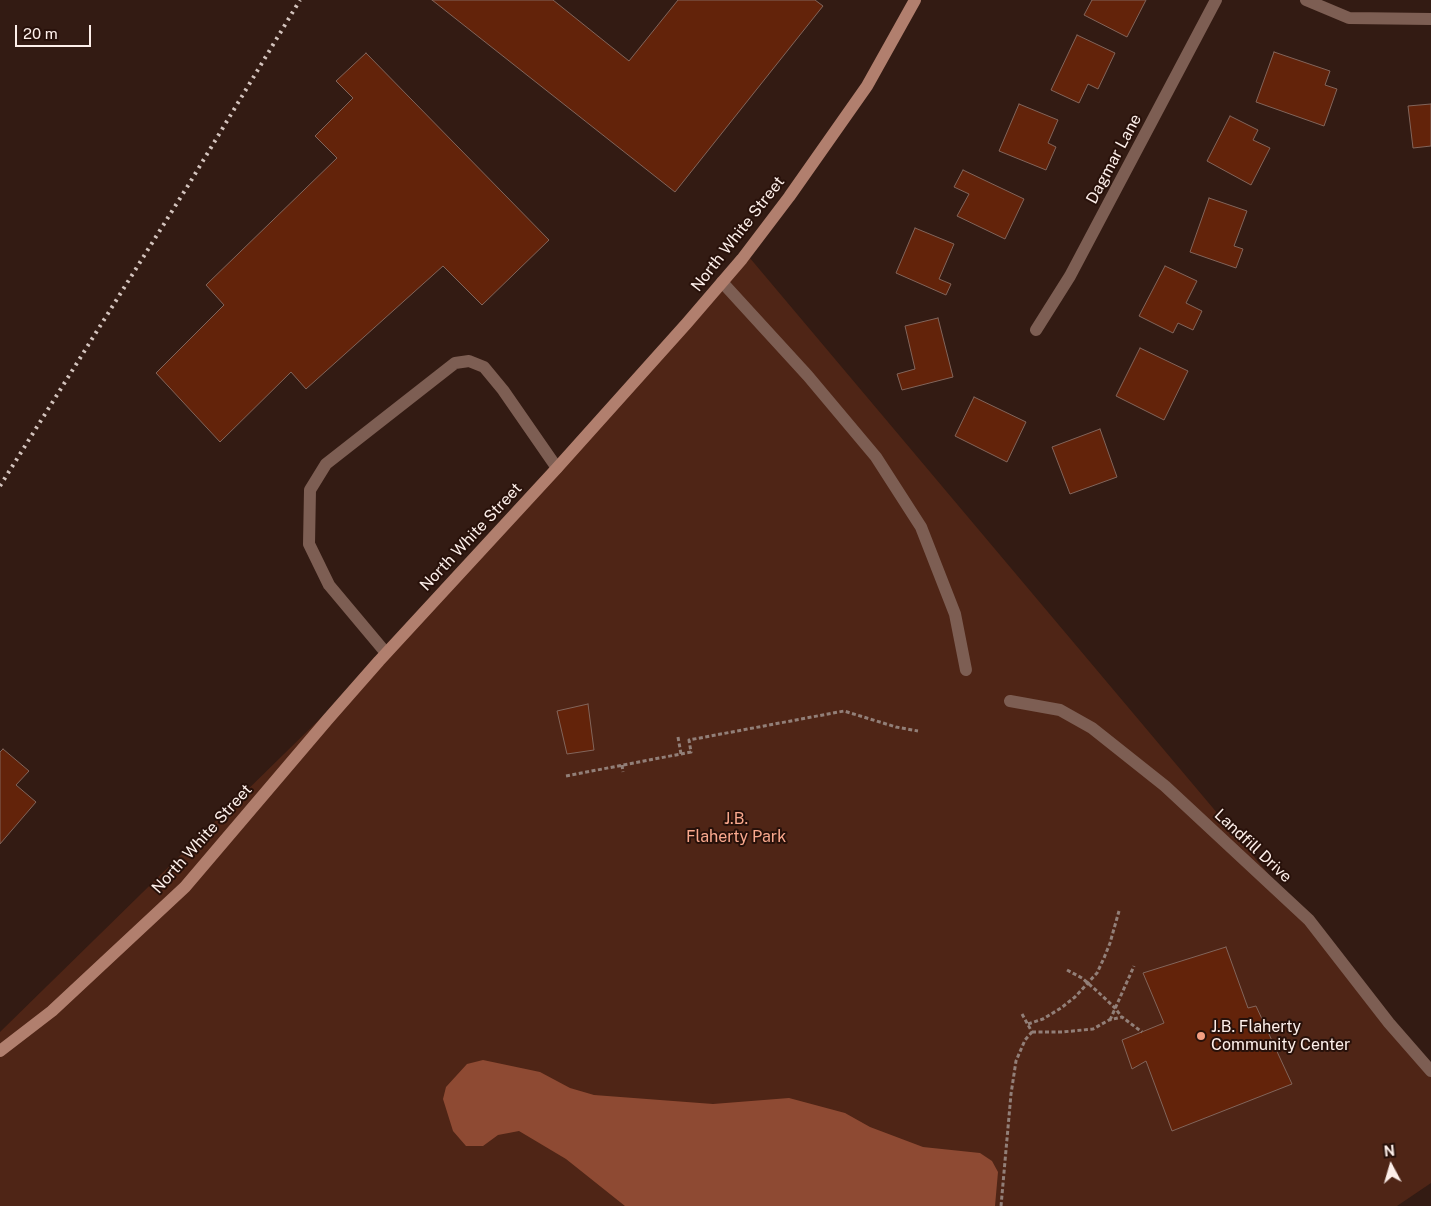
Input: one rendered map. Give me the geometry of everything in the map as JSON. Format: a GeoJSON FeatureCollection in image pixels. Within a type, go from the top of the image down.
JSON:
{"type":"FeatureCollection","features":[{"type":"Feature","properties":{"kind":"main road","name":"North White Street"},"geometry":{"type":"LineString","coordinates":[[0,1052],[52,1011],[185,887],[386,653],[557,468],[687,323],[742,259],[789,197],[867,86],[915,0]]}},
{"type":"Feature","properties":{"kind":"street","name":"Dagmar Lane"},"geometry":{"type":"LineString","coordinates":[[1036,330],[1070,276],[1216,0]]}},
{"type":"Feature","properties":{"kind":"street"},"geometry":{"type":"LineString","coordinates":[[1306,0],[1349,18],[1431,19]]}},
{"type":"Feature","properties":{"kind":"street"},"geometry":{"type":"LineString","coordinates":[[722,282],[808,376],[876,458],[921,527],[955,614],[966,670]]}},
{"type":"Feature","properties":{"kind":"street"},"geometry":{"type":"LineString","coordinates":[[386,653],[328,585],[309,544],[310,490],[326,464],[456,363],[469,361],[484,367],[503,390],[557,468]]}},
{"type":"Feature","properties":{"kind":"street","name":"Landfill Drive"},"geometry":{"type":"LineString","coordinates":[[1010,701],[1060,710],[1092,728],[1165,786],[1310,920],[1389,1024],[1431,1070]]}},
{"type":"Feature","properties":{"kind":"path"},"geometry":{"type":"LineString","coordinates":[[566,776],[691,752],[689,740],[844,711],[896,727],[918,731]]}},
{"type":"Feature","properties":{"kind":"path"},"geometry":{"type":"LineString","coordinates":[[806,713],[807,718]]}},
{"type":"Feature","properties":{"kind":"path"},"geometry":{"type":"LineString","coordinates":[[678,737],[682,754]]}},
{"type":"Feature","properties":{"kind":"path"},"geometry":{"type":"LineString","coordinates":[[622,765],[623,772]]}},
{"type":"Feature","properties":{"kind":"path"},"geometry":{"type":"LineString","coordinates":[[1028,1024],[1043,1019],[1076,997],[1097,973],[1104,958],[1119,911]]}},
{"type":"Feature","properties":{"kind":"path"},"geometry":{"type":"LineString","coordinates":[[1110,1020],[1134,966]]}},
{"type":"Feature","properties":{"kind":"path"},"geometry":{"type":"LineString","coordinates":[[1068,970],[1082,978],[1116,1008],[1122,1017],[1142,1032]]}},
{"type":"Feature","properties":{"kind":"path"},"geometry":{"type":"LineString","coordinates":[[1022,1014],[1032,1032]]}},
{"type":"Feature","properties":{"kind":"path"},"geometry":{"type":"LineString","coordinates":[[1002,1206],[1011,1094],[1016,1061],[1025,1040],[1032,1032],[1093,1029],[1110,1020],[1122,1017]]}},
{"type":"Feature","properties":{"kind":"green space","name":"J.B. Flaherty Park"},"geometry":{"type":"Polygon","coordinates":[[[744,251],[1431,1067],[1431,1183],[1397,1206],[0,1206],[0,1032],[379,661],[744,251]]]}},
{"type":"Feature","properties":{"kind":"shaded area"},"geometry":{"type":"Polygon","coordinates":[[[483,1060],[540,1072],[570,1088],[594,1095],[713,1104],[789,1098],[845,1113],[870,1127],[923,1147],[980,1153],[992,1161],[998,1172],[995,1206],[625,1206],[566,1159],[519,1131],[498,1135],[483,1146],[466,1146],[453,1131],[443,1099],[446,1087],[467,1064],[483,1060]]]}},
{"type":"Feature","properties":{"kind":"building"},"geometry":{"type":"Polygon","coordinates":[[[432,0],[553,0],[629,61],[678,0],[815,0],[823,6],[675,192],[432,0]]]}},
{"type":"Feature","properties":{"kind":"building"},"geometry":{"type":"Polygon","coordinates":[[[1092,0],[1146,0],[1127,37],[1084,15],[1092,0]]]}},
{"type":"Feature","properties":{"kind":"building"},"geometry":{"type":"Polygon","coordinates":[[[1077,35],[1115,53],[1098,89],[1088,84],[1079,103],[1051,90],[1077,35]]]}},
{"type":"Feature","properties":{"kind":"building"},"geometry":{"type":"Polygon","coordinates":[[[1274,52],[1330,71],[1325,85],[1337,89],[1324,126],[1256,102],[1274,52]]]}},
{"type":"Feature","properties":{"kind":"building"},"geometry":{"type":"Polygon","coordinates":[[[366,53],[549,240],[482,305],[443,266],[306,389],[291,372],[220,442],[156,373],[224,305],[206,285],[337,158],[315,136],[353,98],[336,81],[366,53]]]}},
{"type":"Feature","properties":{"kind":"building"},"geometry":{"type":"Polygon","coordinates":[[[1019,104],[1058,120],[1048,143],[1056,147],[1046,170],[999,151],[1019,104]]]}},
{"type":"Feature","properties":{"kind":"building"},"geometry":{"type":"Polygon","coordinates":[[[1431,104],[1431,146],[1413,148],[1408,106],[1431,104]]]}},
{"type":"Feature","properties":{"kind":"building"},"geometry":{"type":"Polygon","coordinates":[[[1230,116],[1258,130],[1253,140],[1270,148],[1251,185],[1207,161],[1230,116]]]}},
{"type":"Feature","properties":{"kind":"building"},"geometry":{"type":"Polygon","coordinates":[[[963,170],[1024,199],[1005,239],[957,216],[969,194],[954,187],[963,170]]]}},
{"type":"Feature","properties":{"kind":"building"},"geometry":{"type":"Polygon","coordinates":[[[1209,198],[1247,211],[1234,246],[1243,249],[1236,268],[1190,252],[1209,198]]]}},
{"type":"Feature","properties":{"kind":"building"},"geometry":{"type":"Polygon","coordinates":[[[915,228],[954,244],[939,279],[951,284],[946,295],[896,273],[915,228]]]}},
{"type":"Feature","properties":{"kind":"building"},"geometry":{"type":"Polygon","coordinates":[[[1165,266],[1197,281],[1186,303],[1202,311],[1193,330],[1178,323],[1173,333],[1139,316],[1165,266]]]}},
{"type":"Feature","properties":{"kind":"building"},"geometry":{"type":"Polygon","coordinates":[[[938,318],[953,377],[902,390],[897,374],[915,369],[905,326],[938,318]]]}},
{"type":"Feature","properties":{"kind":"building"},"geometry":{"type":"Polygon","coordinates":[[[1140,348],[1188,371],[1164,420],[1116,396],[1140,348]]]}},
{"type":"Feature","properties":{"kind":"building"},"geometry":{"type":"Polygon","coordinates":[[[974,397],[1026,422],[1007,462],[955,436],[974,397]]]}},
{"type":"Feature","properties":{"kind":"building"},"geometry":{"type":"Polygon","coordinates":[[[1100,429],[1117,477],[1070,494],[1052,447],[1100,429]]]}},
{"type":"Feature","properties":{"kind":"building"},"geometry":{"type":"Polygon","coordinates":[[[588,704],[594,750],[567,754],[557,711],[588,704]]]}},
{"type":"Feature","properties":{"kind":"building"},"geometry":{"type":"Polygon","coordinates":[[[3,749],[29,771],[16,785],[36,802],[0,844],[0,752],[3,749]]]}},
{"type":"Feature","properties":{"kind":"building","name":"J.B. Flaherty Community Center"},"geometry":{"type":"Polygon","coordinates":[[[1226,947],[1248,1008],[1256,1006],[1292,1084],[1172,1131],[1146,1061],[1132,1069],[1122,1040],[1164,1023],[1143,973],[1226,947]]]}},
{"type":"Feature","properties":{"kind":"railway"},"geometry":{"type":"LineString","coordinates":[[0,486],[189,184],[300,0]]}},
{"type":"Feature","properties":{"kind":"place","name":"J.B. Flaherty Community Center"},"geometry":{"type":"Point","coordinates":[1201,1036]}}]}
